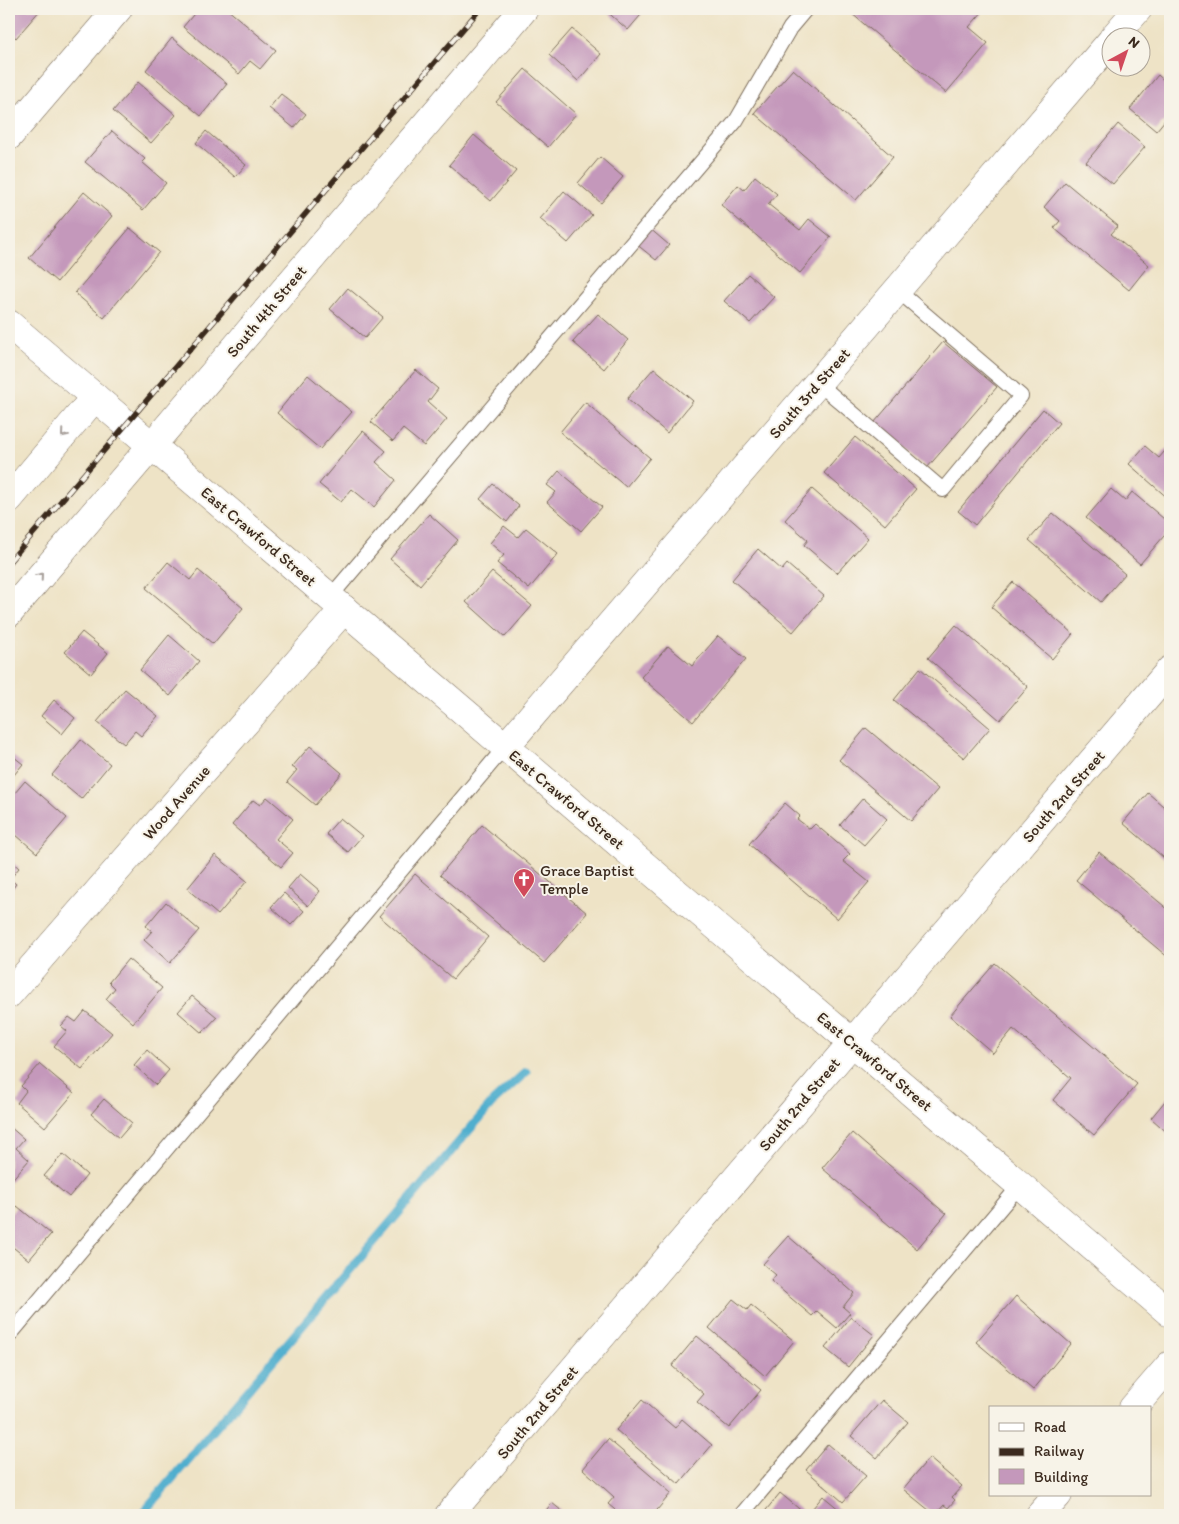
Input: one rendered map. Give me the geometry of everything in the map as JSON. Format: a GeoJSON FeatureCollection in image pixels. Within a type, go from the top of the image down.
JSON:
{"type":"FeatureCollection","features":[{"type":"Feature","properties":{"kind":"street"},"geometry":{"type":"LineString","coordinates":[[9,136],[118,9]]}},
{"type":"Feature","properties":{"kind":"street","name":"South 4th Street"},"geometry":{"type":"LineString","coordinates":[[9,613],[524,9]]}},
{"type":"Feature","properties":{"kind":"street","name":"South 3rd Street"},"geometry":{"type":"LineString","coordinates":[[1122,28],[1138,9]]}},
{"type":"Feature","properties":{"kind":"street","name":"South 3rd Street"},"geometry":{"type":"LineString","coordinates":[[505,746],[1102,51]]}},
{"type":"Feature","properties":{"kind":"street","name":"East Crawford Street"},"geometry":{"type":"LineString","coordinates":[[9,324],[1170,1313]]}},
{"type":"Feature","properties":{"kind":"street"},"geometry":{"type":"LineString","coordinates":[[9,499],[95,397]]}},
{"type":"Feature","properties":{"kind":"street","name":"Wood Avenue"},"geometry":{"type":"LineString","coordinates":[[9,994],[337,603]]}},
{"type":"Feature","properties":{"kind":"street","name":"South 2nd Street"},"geometry":{"type":"LineString","coordinates":[[450,1515],[1170,670]]}},
{"type":"Feature","properties":{"kind":"street"},"geometry":{"type":"LineString","coordinates":[[1135,1406],[1170,1365]]}},
{"type":"Feature","properties":{"kind":"street"},"geometry":{"type":"LineString","coordinates":[[1040,1515],[1057,1496]]}},
{"type":"Feature","properties":{"kind":"lane"},"geometry":{"type":"LineString","coordinates":[[337,603],[736,121],[790,28],[806,9]]}},
{"type":"Feature","properties":{"kind":"lane"},"geometry":{"type":"LineString","coordinates":[[818,383],[943,490],[1021,396],[897,290]]}},
{"type":"Feature","properties":{"kind":"lane"},"geometry":{"type":"LineString","coordinates":[[9,1336],[505,746]]}},
{"type":"Feature","properties":{"kind":"lane"},"geometry":{"type":"LineString","coordinates":[[741,1515],[1020,1185]]}},
{"type":"Feature","properties":{"kind":"building"},"geometry":{"type":"Polygon","coordinates":[[[9,9],[41,9],[16,38],[9,31],[9,9]]]}},
{"type":"Feature","properties":{"kind":"building"},"geometry":{"type":"Polygon","coordinates":[[[198,9],[227,9],[276,50],[260,69],[250,61],[239,74],[183,27],[198,9]]]}},
{"type":"Feature","properties":{"kind":"building"},"geometry":{"type":"Polygon","coordinates":[[[604,9],[646,9],[628,30],[604,9]]]}},
{"type":"Feature","properties":{"kind":"building"},"geometry":{"type":"Polygon","coordinates":[[[854,9],[985,9],[969,27],[988,43],[946,93],[851,13],[854,9]]]}},
{"type":"Feature","properties":{"kind":"building"},"geometry":{"type":"Polygon","coordinates":[[[572,29],[601,54],[578,81],[549,55],[572,29]]]}},
{"type":"Feature","properties":{"kind":"building"},"geometry":{"type":"Polygon","coordinates":[[[172,38],[227,84],[201,116],[146,70],[172,38]]]}},
{"type":"Feature","properties":{"kind":"building"},"geometry":{"type":"Polygon","coordinates":[[[525,69],[576,114],[548,147],[496,102],[525,69]]]}},
{"type":"Feature","properties":{"kind":"building"},"geometry":{"type":"Polygon","coordinates":[[[793,69],[893,157],[856,200],[754,113],[793,69]]]}},
{"type":"Feature","properties":{"kind":"building"},"geometry":{"type":"Polygon","coordinates":[[[1158,75],[1170,86],[1170,114],[1156,131],[1130,109],[1158,75]]]}},
{"type":"Feature","properties":{"kind":"building"},"geometry":{"type":"Polygon","coordinates":[[[138,82],[176,115],[151,143],[113,111],[138,82]]]}},
{"type":"Feature","properties":{"kind":"building"},"geometry":{"type":"Polygon","coordinates":[[[281,94],[306,114],[294,128],[269,108],[281,94]]]}},
{"type":"Feature","properties":{"kind":"building"},"geometry":{"type":"Polygon","coordinates":[[[1118,124],[1145,147],[1113,184],[1086,162],[1118,124]]]}},
{"type":"Feature","properties":{"kind":"building"},"geometry":{"type":"Polygon","coordinates":[[[112,131],[145,159],[142,162],[166,183],[143,210],[85,162],[112,131]]]}},
{"type":"Feature","properties":{"kind":"building"},"geometry":{"type":"Polygon","coordinates":[[[206,131],[246,165],[235,177],[196,143],[206,131]]]}},
{"type":"Feature","properties":{"kind":"building"},"geometry":{"type":"Polygon","coordinates":[[[474,135],[516,171],[491,201],[449,165],[474,135]]]}},
{"type":"Feature","properties":{"kind":"building"},"geometry":{"type":"Polygon","coordinates":[[[600,157],[623,177],[601,203],[578,183],[600,157]]]}},
{"type":"Feature","properties":{"kind":"building"},"geometry":{"type":"Polygon","coordinates":[[[755,176],[777,194],[768,204],[800,230],[809,219],[831,237],[800,273],[721,205],[738,185],[744,190],[755,176]]]}},
{"type":"Feature","properties":{"kind":"building"},"geometry":{"type":"Polygon","coordinates":[[[1065,182],[1118,226],[1111,234],[1149,265],[1129,290],[1054,228],[1060,221],[1044,207],[1065,182]]]}},
{"type":"Feature","properties":{"kind":"building"},"geometry":{"type":"Polygon","coordinates":[[[564,191],[592,215],[568,243],[540,219],[564,191]]]}},
{"type":"Feature","properties":{"kind":"building"},"geometry":{"type":"Polygon","coordinates":[[[84,192],[112,216],[57,282],[29,258],[84,192]]]}},
{"type":"Feature","properties":{"kind":"building"},"geometry":{"type":"Polygon","coordinates":[[[648,227],[669,245],[656,260],[635,243],[648,227]]]}},
{"type":"Feature","properties":{"kind":"building"},"geometry":{"type":"Polygon","coordinates":[[[130,228],[159,252],[104,318],[75,293],[130,228]]]}},
{"type":"Feature","properties":{"kind":"building"},"geometry":{"type":"Polygon","coordinates":[[[748,274],[774,297],[750,323],[724,301],[748,274]]]}},
{"type":"Feature","properties":{"kind":"building"},"geometry":{"type":"Polygon","coordinates":[[[348,288],[383,317],[365,338],[330,309],[348,288]]]}},
{"type":"Feature","properties":{"kind":"building"},"geometry":{"type":"Polygon","coordinates":[[[598,314],[628,340],[604,369],[573,342],[598,314]]]}},
{"type":"Feature","properties":{"kind":"building"},"geometry":{"type":"Polygon","coordinates":[[[943,342],[997,387],[927,468],[874,423],[943,342]]]}},
{"type":"Feature","properties":{"kind":"building"},"geometry":{"type":"Polygon","coordinates":[[[654,368],[693,401],[667,433],[627,399],[654,368]]]}},
{"type":"Feature","properties":{"kind":"building"},"geometry":{"type":"Polygon","coordinates":[[[416,370],[438,389],[428,402],[447,419],[424,446],[403,429],[393,441],[371,422],[416,370]]]}},
{"type":"Feature","properties":{"kind":"building"},"geometry":{"type":"Polygon","coordinates":[[[308,375],[352,412],[320,449],[277,413],[308,375]]]}},
{"type":"Feature","properties":{"kind":"building"},"geometry":{"type":"Polygon","coordinates":[[[585,402],[650,458],[626,487],[560,432],[585,402]]]}},
{"type":"Feature","properties":{"kind":"building"},"geometry":{"type":"Polygon","coordinates":[[[1043,409],[1059,423],[975,525],[958,511],[1043,409]]]}},
{"type":"Feature","properties":{"kind":"building"},"geometry":{"type":"Polygon","coordinates":[[[363,431],[386,451],[376,462],[396,480],[374,507],[352,489],[341,502],[319,484],[363,431]]]}},
{"type":"Feature","properties":{"kind":"building"},"geometry":{"type":"Polygon","coordinates":[[[855,437],[916,489],[885,525],[824,473],[855,437]]]}},
{"type":"Feature","properties":{"kind":"building"},"geometry":{"type":"Polygon","coordinates":[[[1145,446],[1159,458],[1169,446],[1170,448],[1170,500],[1129,464],[1145,446]]]}},
{"type":"Feature","properties":{"kind":"building"},"geometry":{"type":"Polygon","coordinates":[[[559,471],[602,507],[581,531],[547,502],[556,492],[547,485],[559,471]]]}},
{"type":"Feature","properties":{"kind":"building"},"geometry":{"type":"Polygon","coordinates":[[[493,484],[519,506],[507,522],[480,499],[493,484]]]}},
{"type":"Feature","properties":{"kind":"building"},"geometry":{"type":"Polygon","coordinates":[[[812,489],[868,538],[837,573],[804,545],[808,540],[785,520],[812,489]]]}},
{"type":"Feature","properties":{"kind":"building"},"geometry":{"type":"Polygon","coordinates":[[[1111,489],[1125,501],[1132,492],[1170,524],[1170,529],[1140,564],[1086,518],[1111,489]]]}},
{"type":"Feature","properties":{"kind":"building"},"geometry":{"type":"Polygon","coordinates":[[[1053,513],[1125,574],[1101,602],[1029,540],[1053,513]]]}},
{"type":"Feature","properties":{"kind":"building"},"geometry":{"type":"Polygon","coordinates":[[[429,514],[458,540],[420,585],[390,559],[429,514]]]}},
{"type":"Feature","properties":{"kind":"building"},"geometry":{"type":"Polygon","coordinates":[[[504,526],[518,537],[526,528],[558,554],[529,589],[497,563],[504,555],[490,543],[504,526]]]}},
{"type":"Feature","properties":{"kind":"building"},"geometry":{"type":"Polygon","coordinates":[[[758,549],[782,570],[787,564],[824,596],[793,632],[732,580],[758,549]]]}},
{"type":"Feature","properties":{"kind":"building"},"geometry":{"type":"Polygon","coordinates":[[[168,562],[190,580],[198,570],[243,608],[213,644],[146,588],[168,562]]]}},
{"type":"Feature","properties":{"kind":"building"},"geometry":{"type":"Polygon","coordinates":[[[492,572],[532,606],[505,637],[466,602],[492,572]]]}},
{"type":"Feature","properties":{"kind":"building"},"geometry":{"type":"Polygon","coordinates":[[[1013,582],[1073,634],[1052,659],[991,607],[1013,582]]]}},
{"type":"Feature","properties":{"kind":"building"},"geometry":{"type":"Polygon","coordinates":[[[956,625],[1028,687],[1000,720],[928,658],[956,625]]]}},
{"type":"Feature","properties":{"kind":"building"},"geometry":{"type":"Polygon","coordinates":[[[82,632],[108,653],[91,674],[65,652],[82,632]]]}},
{"type":"Feature","properties":{"kind":"building"},"geometry":{"type":"Polygon","coordinates":[[[169,635],[199,661],[170,696],[140,670],[169,635]]]}},
{"type":"Feature","properties":{"kind":"building"},"geometry":{"type":"Polygon","coordinates":[[[718,636],[746,659],[693,722],[641,677],[668,646],[692,666],[718,636]]]}},
{"type":"Feature","properties":{"kind":"building"},"geometry":{"type":"Polygon","coordinates":[[[920,668],[990,728],[964,758],[894,700],[920,668]]]}},
{"type":"Feature","properties":{"kind":"building"},"geometry":{"type":"Polygon","coordinates":[[[125,689],[158,716],[141,736],[135,731],[124,744],[97,722],[125,689]]]}},
{"type":"Feature","properties":{"kind":"building"},"geometry":{"type":"Polygon","coordinates":[[[54,700],[75,718],[62,734],[41,716],[54,700]]]}},
{"type":"Feature","properties":{"kind":"building"},"geometry":{"type":"Polygon","coordinates":[[[866,728],[938,789],[911,821],[839,760],[866,728]]]}},
{"type":"Feature","properties":{"kind":"building"},"geometry":{"type":"Polygon","coordinates":[[[81,740],[110,764],[81,799],[52,775],[81,740]]]}},
{"type":"Feature","properties":{"kind":"building"},"geometry":{"type":"Polygon","coordinates":[[[310,746],[342,773],[315,805],[287,782],[297,770],[292,767],[310,746]]]}},
{"type":"Feature","properties":{"kind":"building"},"geometry":{"type":"Polygon","coordinates":[[[9,753],[23,764],[9,781],[9,753]]]}},
{"type":"Feature","properties":{"kind":"building"},"geometry":{"type":"Polygon","coordinates":[[[25,781],[67,818],[37,853],[9,829],[9,800],[25,781]]]}},
{"type":"Feature","properties":{"kind":"building"},"geometry":{"type":"Polygon","coordinates":[[[1148,793],[1170,812],[1170,863],[1123,823],[1148,793]]]}},
{"type":"Feature","properties":{"kind":"building"},"geometry":{"type":"Polygon","coordinates":[[[267,797],[293,819],[276,839],[293,853],[281,867],[232,825],[253,800],[260,805],[267,797]]]}},
{"type":"Feature","properties":{"kind":"building"},"geometry":{"type":"Polygon","coordinates":[[[863,798],[887,819],[864,845],[840,825],[863,798]]]}},
{"type":"Feature","properties":{"kind":"building"},"geometry":{"type":"Polygon","coordinates":[[[785,803],[800,816],[797,819],[810,829],[815,824],[850,854],[843,861],[869,882],[837,919],[749,844],[785,803]]]}},
{"type":"Feature","properties":{"kind":"building"},"geometry":{"type":"Polygon","coordinates":[[[340,818],[362,836],[348,852],[326,834],[340,818]]]}},
{"type":"Feature","properties":{"kind":"building"},"geometry":{"type":"Polygon","coordinates":[[[482,825],[587,913],[544,963],[440,875],[482,825]]]}},
{"type":"Feature","properties":{"kind":"building"},"geometry":{"type":"Polygon","coordinates":[[[1099,852],[1170,911],[1170,959],[1076,880],[1099,852]]]}},
{"type":"Feature","properties":{"kind":"building"},"geometry":{"type":"Polygon","coordinates":[[[215,855],[247,881],[218,915],[187,889],[215,855]]]}},
{"type":"Feature","properties":{"kind":"building"},"geometry":{"type":"Polygon","coordinates":[[[9,859],[19,868],[10,879],[16,884],[9,893],[9,859]]]}},
{"type":"Feature","properties":{"kind":"building"},"geometry":{"type":"Polygon","coordinates":[[[300,874],[320,891],[308,906],[288,888],[300,874]]]}},
{"type":"Feature","properties":{"kind":"building"},"geometry":{"type":"Polygon","coordinates":[[[415,874],[488,937],[453,979],[379,916],[415,874]]]}},
{"type":"Feature","properties":{"kind":"building"},"geometry":{"type":"Polygon","coordinates":[[[284,893],[304,911],[291,925],[271,907],[284,893]]]}},
{"type":"Feature","properties":{"kind":"building"},"geometry":{"type":"Polygon","coordinates":[[[166,902],[199,930],[170,963],[144,940],[152,931],[146,926],[166,902]]]}},
{"type":"Feature","properties":{"kind":"building"},"geometry":{"type":"Polygon","coordinates":[[[128,959],[162,988],[133,1023],[106,999],[115,988],[109,982],[128,959]]]}},
{"type":"Feature","properties":{"kind":"building"},"geometry":{"type":"Polygon","coordinates":[[[995,963],[1137,1084],[1094,1135],[1053,1100],[1071,1078],[1013,1029],[993,1053],[950,1016],[995,963]]]}},
{"type":"Feature","properties":{"kind":"building"},"geometry":{"type":"Polygon","coordinates":[[[192,996],[217,1017],[202,1033],[178,1012],[192,996]]]}},
{"type":"Feature","properties":{"kind":"building"},"geometry":{"type":"Polygon","coordinates":[[[85,1011],[112,1033],[82,1069],[54,1046],[67,1031],[61,1026],[69,1017],[76,1022],[85,1011]]]}},
{"type":"Feature","properties":{"kind":"building"},"geometry":{"type":"Polygon","coordinates":[[[147,1050],[169,1070],[156,1085],[134,1065],[147,1050]]]}},
{"type":"Feature","properties":{"kind":"building"},"geometry":{"type":"Polygon","coordinates":[[[40,1064],[74,1093],[45,1127],[17,1103],[26,1091],[21,1086],[40,1064]]]}},
{"type":"Feature","properties":{"kind":"building"},"geometry":{"type":"Polygon","coordinates":[[[1170,1095],[1170,1135],[1151,1118],[1170,1095]]]}},
{"type":"Feature","properties":{"kind":"building"},"geometry":{"type":"Polygon","coordinates":[[[104,1099],[132,1123],[119,1138],[91,1114],[104,1099]]]}},
{"type":"Feature","properties":{"kind":"building"},"geometry":{"type":"Polygon","coordinates":[[[9,1126],[24,1139],[16,1148],[29,1160],[9,1183],[9,1126]]]}},
{"type":"Feature","properties":{"kind":"building"},"geometry":{"type":"Polygon","coordinates":[[[852,1133],[946,1214],[917,1249],[822,1168],[852,1133]]]}},
{"type":"Feature","properties":{"kind":"building"},"geometry":{"type":"Polygon","coordinates":[[[63,1154],[87,1175],[69,1197],[44,1176],[63,1154]]]}},
{"type":"Feature","properties":{"kind":"building"},"geometry":{"type":"Polygon","coordinates":[[[17,1206],[51,1234],[29,1260],[9,1244],[9,1216],[17,1206]]]}},
{"type":"Feature","properties":{"kind":"building"},"geometry":{"type":"Polygon","coordinates":[[[788,1236],[854,1293],[843,1307],[850,1313],[837,1328],[817,1311],[812,1316],[771,1281],[776,1275],[763,1264],[788,1236]]]}},
{"type":"Feature","properties":{"kind":"building"},"geometry":{"type":"Polygon","coordinates":[[[1016,1296],[1071,1344],[1033,1390],[976,1342],[1016,1296]]]}},
{"type":"Feature","properties":{"kind":"building"},"geometry":{"type":"Polygon","coordinates":[[[733,1299],[747,1310],[751,1305],[794,1341],[765,1376],[709,1328],[733,1299]]]}},
{"type":"Feature","properties":{"kind":"building"},"geometry":{"type":"Polygon","coordinates":[[[851,1317],[874,1335],[848,1367],[825,1348],[851,1317]]]}},
{"type":"Feature","properties":{"kind":"building"},"geometry":{"type":"Polygon","coordinates":[[[697,1336],[761,1390],[729,1428],[697,1402],[704,1394],[672,1366],[697,1336]]]}},
{"type":"Feature","properties":{"kind":"building"},"geometry":{"type":"Polygon","coordinates":[[[642,1400],[675,1428],[682,1419],[712,1445],[679,1484],[616,1430],[642,1400]]]}},
{"type":"Feature","properties":{"kind":"building"},"geometry":{"type":"Polygon","coordinates":[[[882,1400],[908,1422],[877,1458],[851,1436],[882,1400]]]}},
{"type":"Feature","properties":{"kind":"building"},"geometry":{"type":"Polygon","coordinates":[[[608,1439],[671,1493],[653,1515],[621,1515],[608,1504],[614,1497],[583,1469],[608,1439]]]}},
{"type":"Feature","properties":{"kind":"building"},"geometry":{"type":"Polygon","coordinates":[[[828,1444],[866,1476],[843,1502],[806,1470],[828,1444]]]}},
{"type":"Feature","properties":{"kind":"building"},"geometry":{"type":"Polygon","coordinates":[[[929,1458],[962,1486],[952,1497],[955,1500],[948,1508],[944,1505],[935,1515],[903,1489],[929,1458]]]}},
{"type":"Feature","properties":{"kind":"building"},"geometry":{"type":"Polygon","coordinates":[[[780,1493],[804,1513],[802,1515],[762,1515],[780,1493]]]}},
{"type":"Feature","properties":{"kind":"building"},"geometry":{"type":"Polygon","coordinates":[[[823,1496],[846,1515],[807,1515],[823,1496]]]}},
{"type":"Feature","properties":{"kind":"building"},"geometry":{"type":"Polygon","coordinates":[[[552,1503],[567,1515],[542,1515],[552,1503]]]}},
{"type":"Feature","properties":{"kind":"waterway"},"geometry":{"type":"LineString","coordinates":[[141,1515],[494,1101],[526,1072]]}},
{"type":"Feature","properties":{"kind":"railway"},"geometry":{"type":"LineString","coordinates":[[9,562],[480,9]]}},
{"type":"Feature","properties":{"kind":"place","name":"Grace Baptist Temple"},"geometry":{"type":"Point","coordinates":[524,898]}}]}
